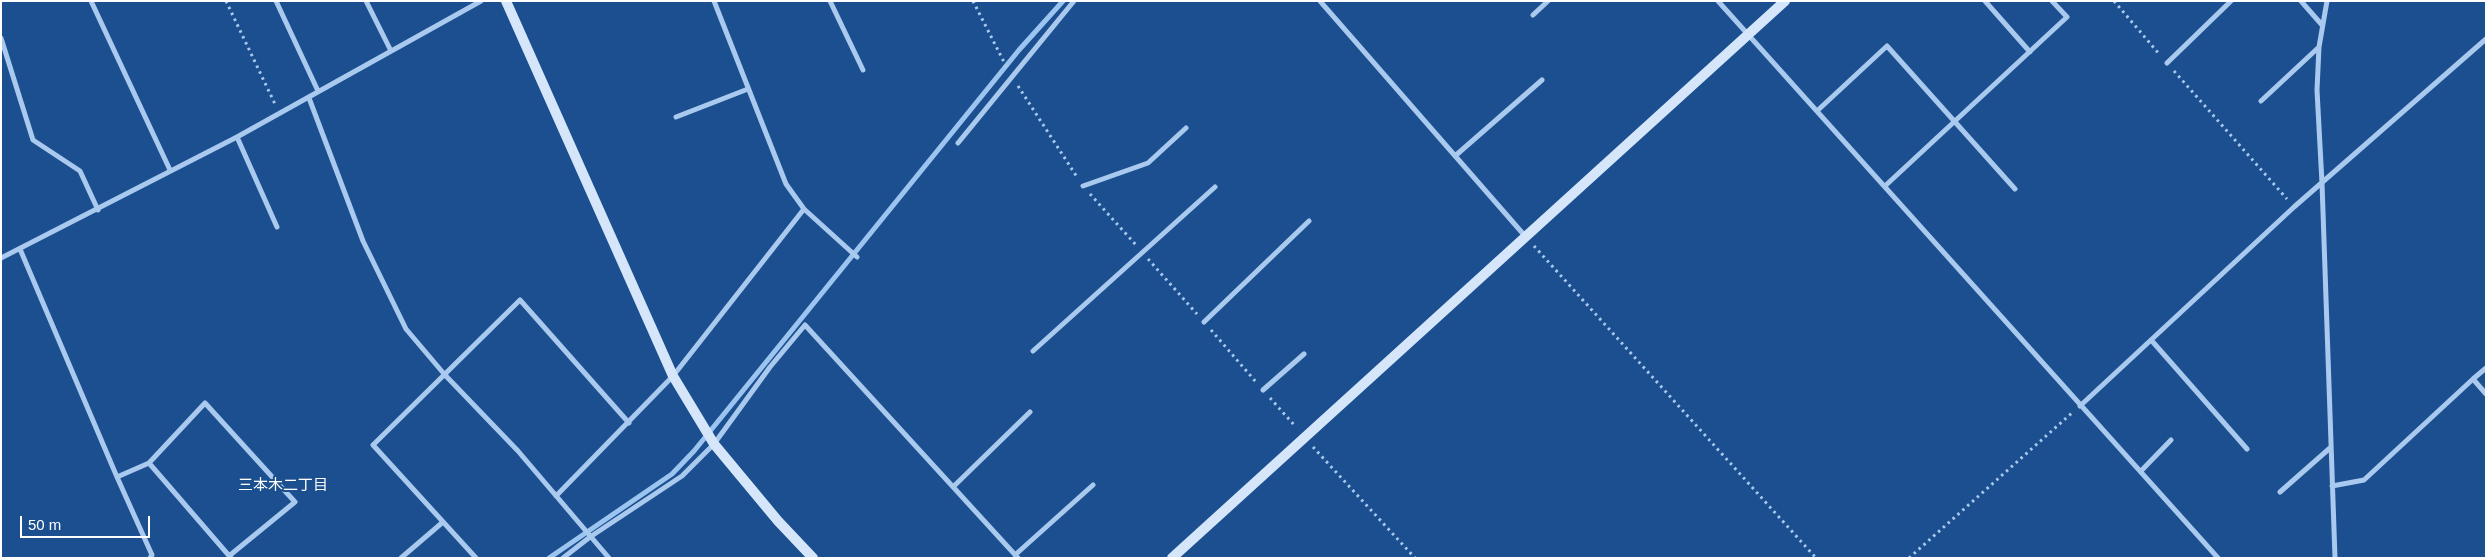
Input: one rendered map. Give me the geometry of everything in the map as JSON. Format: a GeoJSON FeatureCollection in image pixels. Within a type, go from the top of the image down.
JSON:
{"type":"FeatureCollection","features":[{"type":"Feature","properties":{"kind":"street"},"geometry":{"type":"LineString","coordinates":[[91,1],[170,170]]}},
{"type":"Feature","properties":{"kind":"street"},"geometry":{"type":"LineString","coordinates":[[276,1],[318,91]]}},
{"type":"Feature","properties":{"kind":"street"},"geometry":{"type":"LineString","coordinates":[[366,1],[391,51]]}},
{"type":"Feature","properties":{"kind":"street"},"geometry":{"type":"LineString","coordinates":[[1,258],[98,210],[170,170],[237,137],[482,1]]}},
{"type":"Feature","properties":{"kind":"street"},"geometry":{"type":"LineString","coordinates":[[506,1],[673,376],[714,444],[778,521],[813,558]]}},
{"type":"Feature","properties":{"kind":"street"},"geometry":{"type":"LineString","coordinates":[[714,1],[786,184],[804,209],[857,257]]}},
{"type":"Feature","properties":{"kind":"street"},"geometry":{"type":"LineString","coordinates":[[830,1],[863,70]]}},
{"type":"Feature","properties":{"kind":"street"},"geometry":{"type":"LineString","coordinates":[[958,143],[1074,1]]}},
{"type":"Feature","properties":{"kind":"street"},"geometry":{"type":"LineString","coordinates":[[1320,1],[1526,237]]}},
{"type":"Feature","properties":{"kind":"street"},"geometry":{"type":"LineString","coordinates":[[1534,15],[1548,1]]}},
{"type":"Feature","properties":{"kind":"street"},"geometry":{"type":"LineString","coordinates":[[1718,1],[2218,558]]}},
{"type":"Feature","properties":{"kind":"street"},"geometry":{"type":"LineString","coordinates":[[1172,558],[1785,1]]}},
{"type":"Feature","properties":{"kind":"street"},"geometry":{"type":"LineString","coordinates":[[1985,1],[2030,52]]}},
{"type":"Feature","properties":{"kind":"street"},"geometry":{"type":"LineString","coordinates":[[1885,186],[2068,18],[2052,1]]}},
{"type":"Feature","properties":{"kind":"street"},"geometry":{"type":"LineString","coordinates":[[2167,62],[2231,1]]}},
{"type":"Feature","properties":{"kind":"street"},"geometry":{"type":"LineString","coordinates":[[2301,1],[2322,25]]}},
{"type":"Feature","properties":{"kind":"street"},"geometry":{"type":"LineString","coordinates":[[2327,1],[2319,47],[2317,90],[2335,558]]}},
{"type":"Feature","properties":{"kind":"street"},"geometry":{"type":"LineString","coordinates":[[1,38],[33,140],[80,171],[98,210]]}},
{"type":"Feature","properties":{"kind":"street"},"geometry":{"type":"LineString","coordinates":[[2080,406],[2294,207],[2486,39]]}},
{"type":"Feature","properties":{"kind":"street"},"geometry":{"type":"LineString","coordinates":[[1817,111],[1888,46],[2015,189]]}},
{"type":"Feature","properties":{"kind":"street"},"geometry":{"type":"LineString","coordinates":[[2261,101],[2319,47]]}},
{"type":"Feature","properties":{"kind":"street"},"geometry":{"type":"LineString","coordinates":[[1455,156],[1542,80]]}},
{"type":"Feature","properties":{"kind":"street"},"geometry":{"type":"LineString","coordinates":[[676,117],[748,89]]}},
{"type":"Feature","properties":{"kind":"street"},"geometry":{"type":"LineString","coordinates":[[309,98],[363,241],[406,329],[445,375],[518,451],[609,558]]}},
{"type":"Feature","properties":{"kind":"street"},"geometry":{"type":"LineString","coordinates":[[1084,186],[1148,163],[1186,128]]}},
{"type":"Feature","properties":{"kind":"street"},"geometry":{"type":"LineString","coordinates":[[237,137],[278,227]]}},
{"type":"Feature","properties":{"kind":"street"},"geometry":{"type":"LineString","coordinates":[[1033,351],[1215,187]]}},
{"type":"Feature","properties":{"kind":"street"},"geometry":{"type":"LineString","coordinates":[[556,496],[673,376],[804,209]]}},
{"type":"Feature","properties":{"kind":"street"},"geometry":{"type":"LineString","coordinates":[[1204,322],[1309,221]]}},
{"type":"Feature","properties":{"kind":"street"},"geometry":{"type":"LineString","coordinates":[[20,249],[117,477],[152,554],[150,558]]}},
{"type":"Feature","properties":{"kind":"street"},"geometry":{"type":"LineString","coordinates":[[476,558],[373,445],[520,300],[629,423]]}},
{"type":"Feature","properties":{"kind":"street"},"geometry":{"type":"LineString","coordinates":[[563,558],[590,536],[682,476],[714,444],[770,367],[805,325],[1016,556],[1093,485]]}},
{"type":"Feature","properties":{"kind":"street"},"geometry":{"type":"LineString","coordinates":[[2152,341],[2247,449]]}},
{"type":"Feature","properties":{"kind":"street"},"geometry":{"type":"LineString","coordinates":[[1263,390],[1304,354]]}},
{"type":"Feature","properties":{"kind":"street"},"geometry":{"type":"LineString","coordinates":[[2332,486],[2364,480],[2486,368]]}},
{"type":"Feature","properties":{"kind":"street"},"geometry":{"type":"LineString","coordinates":[[2473,379],[2486,394]]}},
{"type":"Feature","properties":{"kind":"street"},"geometry":{"type":"LineString","coordinates":[[117,477],[149,463],[205,403],[295,502],[230,557],[149,463]]}},
{"type":"Feature","properties":{"kind":"street"},"geometry":{"type":"LineString","coordinates":[[953,487],[1030,412]]}},
{"type":"Feature","properties":{"kind":"street"},"geometry":{"type":"LineString","coordinates":[[2140,471],[2171,440]]}},
{"type":"Feature","properties":{"kind":"street"},"geometry":{"type":"LineString","coordinates":[[2280,492],[2330,448]]}},
{"type":"Feature","properties":{"kind":"street"},"geometry":{"type":"LineString","coordinates":[[401,558],[443,522]]}},
{"type":"Feature","properties":{"kind":"path"},"geometry":{"type":"LineString","coordinates":[[226,1],[280,113]]}},
{"type":"Feature","properties":{"kind":"path"},"geometry":{"type":"LineString","coordinates":[[973,1],[1008,71]]}},
{"type":"Feature","properties":{"kind":"path"},"geometry":{"type":"LineString","coordinates":[[2114,1],[2294,207]]}},
{"type":"Feature","properties":{"kind":"path"},"geometry":{"type":"LineString","coordinates":[[1526,237],[1816,558]]}},
{"type":"Feature","properties":{"kind":"path"},"geometry":{"type":"LineString","coordinates":[[1908,558],[2080,406]]}},
{"type":"Feature","properties":{"kind":"path"},"geometry":{"type":"LineString","coordinates":[[1305,437],[1415,558]]}},
{"type":"Feature","properties":{"kind":"waterway"},"geometry":{"type":"LineString","coordinates":[[549,558],[672,474],[694,451],[1019,50],[1063,1]]}},
{"type":"Feature","properties":{"kind":"district","name":"三本木二丁目"},"geometry":{"type":"Point","coordinates":[283,486]}}]}
